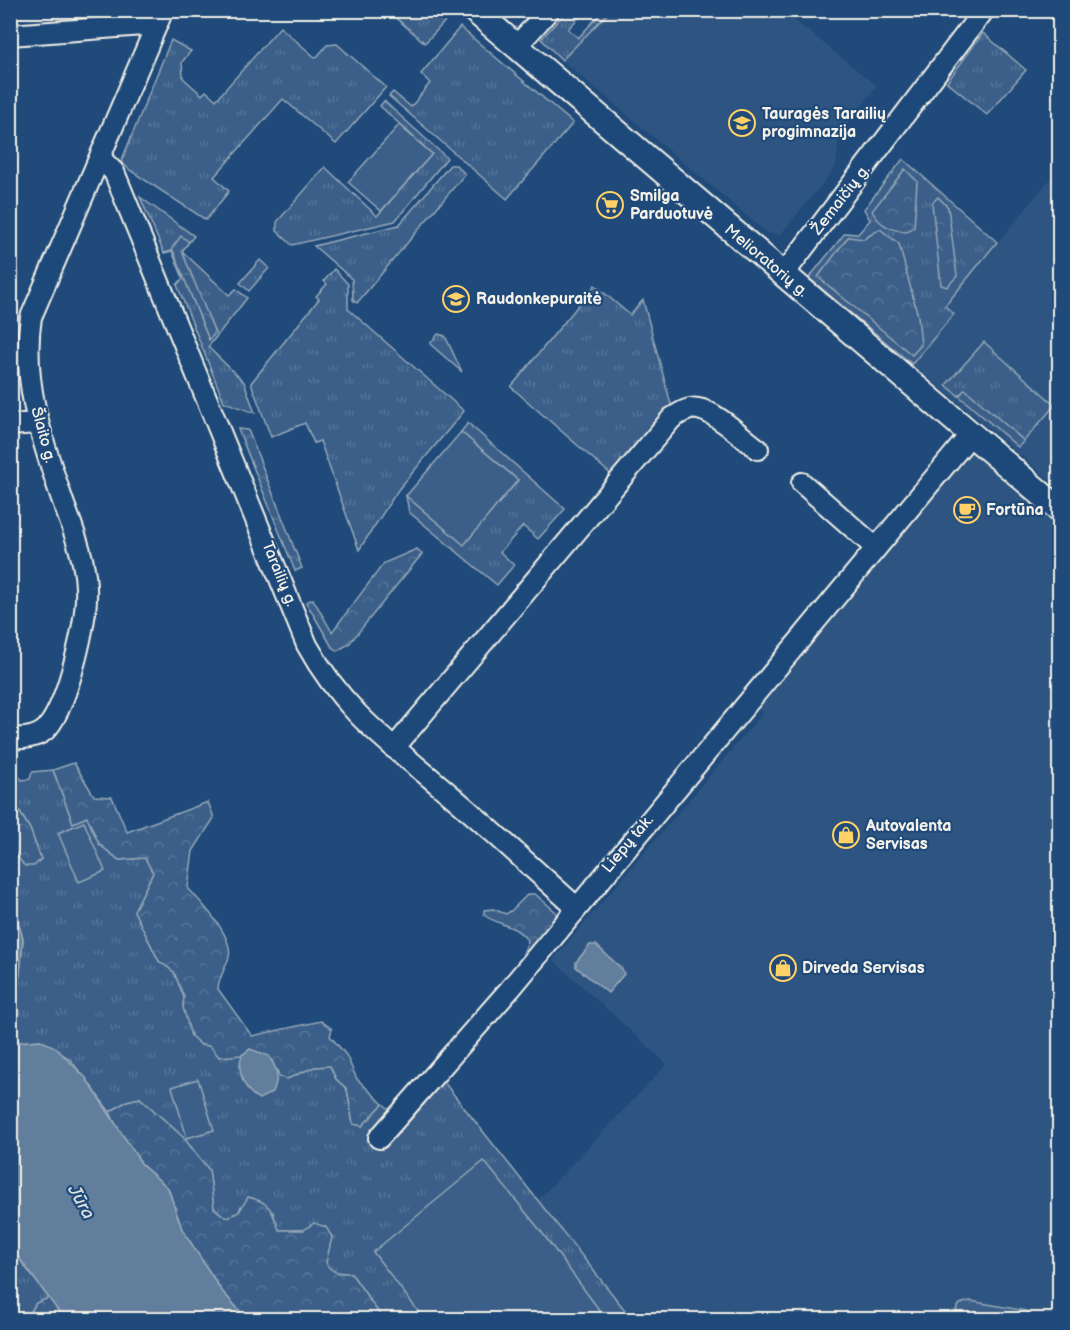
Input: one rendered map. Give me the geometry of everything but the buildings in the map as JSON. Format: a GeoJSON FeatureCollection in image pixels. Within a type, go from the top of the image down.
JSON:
{"type":"FeatureCollection","features":[{"type":"Feature","properties":{"kind":"main road","name":"Melioratorių g."},"geometry":{"type":"LineString","coordinates":[[474,10],[1059,510]]}},
{"type":"Feature","properties":{"kind":"street"},"geometry":{"type":"LineString","coordinates":[[516,47],[549,10]]}},
{"type":"Feature","properties":{"kind":"street","name":"Žemaičių g."},"geometry":{"type":"LineString","coordinates":[[783,275],[984,10]]}},
{"type":"Feature","properties":{"kind":"street"},"geometry":{"type":"LineString","coordinates":[[10,35],[160,17]]}},
{"type":"Feature","properties":{"kind":"street","name":"Šlaito g."},"geometry":{"type":"LineString","coordinates":[[10,737],[34,737],[47,729],[57,712],[82,631],[86,587],[76,540],[38,423],[27,361],[31,317],[160,17]]}},
{"type":"Feature","properties":{"kind":"street","name":"Tarailių g."},"geometry":{"type":"LineString","coordinates":[[100,158],[114,172],[307,645],[339,695],[370,728],[576,907]]}},
{"type":"Feature","properties":{"kind":"street"},"geometry":{"type":"LineString","coordinates":[[394,748],[672,418],[684,411],[697,408],[708,412],[758,449]]}},
{"type":"Feature","properties":{"kind":"street"},"geometry":{"type":"LineString","coordinates":[[10,425],[38,423]]}},
{"type":"Feature","properties":{"kind":"street","name":"Liepų tak."},"geometry":{"type":"LineString","coordinates":[[379,1138],[510,989],[971,434]]}},
{"type":"Feature","properties":{"kind":"street"},"geometry":{"type":"LineString","coordinates":[[802,483],[876,548]]}},
{"type":"Feature","properties":{"kind":"shaded area","name":"Tauragės Tarailių progimnazija"},"geometry":{"type":"Polygon","coordinates":[[[610,11],[783,11],[877,86],[839,135],[836,167],[781,234],[767,233],[562,60],[610,11]]]}},
{"type":"Feature","properties":{"kind":"shaded area"},"geometry":{"type":"Polygon","coordinates":[[[1059,168],[1059,488],[912,364],[953,315],[945,307],[1059,168]]]}},
{"type":"Feature","properties":{"kind":"shaded area"},"geometry":{"type":"Polygon","coordinates":[[[963,444],[1059,526],[1059,1319],[632,1319],[537,1201],[667,1064],[553,960],[762,714],[751,697],[963,444]]]}},
{"type":"Feature","properties":{"kind":"green space"},"geometry":{"type":"Polygon","coordinates":[[[388,11],[439,11],[448,18],[425,43],[388,11]]]}},
{"type":"Feature","properties":{"kind":"green space"},"geometry":{"type":"Polygon","coordinates":[[[567,11],[585,11],[568,29],[578,38],[603,11],[610,11],[562,60],[541,39],[567,11]]]}},
{"type":"Feature","properties":{"kind":"green space"},"geometry":{"type":"Polygon","coordinates":[[[280,27],[316,58],[327,45],[337,44],[386,87],[336,144],[283,99],[214,177],[229,191],[206,220],[121,162],[171,40],[191,51],[182,62],[183,78],[202,95],[206,91],[216,100],[280,27]]]}},
{"type":"Feature","properties":{"kind":"green space"},"geometry":{"type":"Polygon","coordinates":[[[460,27],[573,123],[507,199],[389,96],[393,92],[411,107],[430,83],[421,74],[460,27]]]}},
{"type":"Feature","properties":{"kind":"green space"},"geometry":{"type":"Polygon","coordinates":[[[983,33],[1026,70],[987,115],[947,82],[983,33]]]}},
{"type":"Feature","properties":{"kind":"green space"},"geometry":{"type":"Polygon","coordinates":[[[384,101],[447,158],[395,221],[292,245],[277,231],[277,222],[325,167],[377,216],[432,154],[380,106],[384,101]]]}},
{"type":"Feature","properties":{"kind":"green space"},"geometry":{"type":"Polygon","coordinates":[[[399,125],[432,154],[381,211],[348,182],[399,125]]]}},
{"type":"Feature","properties":{"kind":"green space"},"geometry":{"type":"Polygon","coordinates":[[[903,159],[997,242],[945,306],[954,314],[912,364],[809,278],[845,233],[858,234],[870,220],[864,209],[903,159]]]}},
{"type":"Feature","properties":{"kind":"green space"},"geometry":{"type":"Polygon","coordinates":[[[450,165],[456,165],[465,174],[357,303],[353,300],[352,279],[314,246],[399,225],[450,165]]]}},
{"type":"Feature","properties":{"kind":"green space"},"geometry":{"type":"Polygon","coordinates":[[[905,169],[917,181],[914,227],[906,232],[886,226],[872,211],[905,169]]]}},
{"type":"Feature","properties":{"kind":"green space"},"geometry":{"type":"Polygon","coordinates":[[[140,197],[194,236],[182,251],[229,295],[236,289],[247,298],[208,347],[244,382],[255,413],[224,402],[177,285],[183,278],[172,251],[164,253],[140,197]]]}},
{"type":"Feature","properties":{"kind":"green space"},"geometry":{"type":"Polygon","coordinates":[[[938,197],[948,207],[957,276],[947,287],[941,285],[932,203],[938,197]]]}},
{"type":"Feature","properties":{"kind":"green space"},"geometry":{"type":"Polygon","coordinates":[[[880,229],[899,244],[918,316],[921,345],[912,355],[818,277],[848,237],[864,239],[880,229]]]}},
{"type":"Feature","properties":{"kind":"green space"},"geometry":{"type":"Polygon","coordinates":[[[181,236],[189,242],[182,251],[215,333],[209,340],[172,248],[181,236]]]}},
{"type":"Feature","properties":{"kind":"green space"},"geometry":{"type":"Polygon","coordinates":[[[260,260],[269,268],[249,291],[240,283],[260,260]]]}},
{"type":"Feature","properties":{"kind":"green space"},"geometry":{"type":"Polygon","coordinates":[[[334,269],[348,284],[348,309],[464,411],[398,490],[359,550],[320,441],[314,443],[305,423],[271,437],[251,383],[319,299],[316,296],[327,284],[324,281],[334,269]]]}},
{"type":"Feature","properties":{"kind":"green space"},"geometry":{"type":"Polygon","coordinates":[[[595,285],[630,315],[643,300],[673,412],[615,478],[511,387],[595,285]]]}},
{"type":"Feature","properties":{"kind":"green space"},"geometry":{"type":"Polygon","coordinates":[[[438,334],[445,336],[462,372],[430,344],[438,334]]]}},
{"type":"Feature","properties":{"kind":"green space"},"geometry":{"type":"Polygon","coordinates":[[[984,342],[1055,405],[1024,441],[965,390],[959,396],[946,385],[984,342]]]}},
{"type":"Feature","properties":{"kind":"green space"},"geometry":{"type":"Polygon","coordinates":[[[965,389],[1024,441],[1018,447],[959,396],[965,389]]]}},
{"type":"Feature","properties":{"kind":"green space"},"geometry":{"type":"Polygon","coordinates":[[[468,423],[565,509],[538,539],[523,526],[500,552],[514,565],[497,585],[409,512],[406,496],[464,544],[518,480],[461,432],[468,423]]]}},
{"type":"Feature","properties":{"kind":"green space"},"geometry":{"type":"Polygon","coordinates":[[[238,429],[248,430],[302,568],[295,571],[238,429]]]}},
{"type":"Feature","properties":{"kind":"green space"},"geometry":{"type":"Polygon","coordinates":[[[461,432],[518,480],[464,545],[406,496],[461,432]]]}},
{"type":"Feature","properties":{"kind":"green space"},"geometry":{"type":"Polygon","coordinates":[[[417,549],[422,554],[349,644],[337,651],[332,647],[306,602],[313,599],[332,632],[384,563],[417,549]]]}},
{"type":"Feature","properties":{"kind":"green space"},"geometry":{"type":"Polygon","coordinates":[[[74,763],[94,796],[112,797],[127,832],[208,802],[214,818],[193,851],[188,888],[222,929],[227,939],[229,957],[218,989],[252,1036],[321,1021],[332,1029],[330,1036],[346,1055],[357,1079],[383,1104],[362,1126],[353,1124],[347,1089],[336,1079],[330,1066],[314,1067],[287,1079],[279,1077],[277,1070],[250,1049],[242,1055],[219,1057],[210,1046],[201,1045],[191,1036],[183,1007],[184,997],[174,972],[159,961],[134,911],[153,873],[145,858],[119,860],[99,844],[87,817],[73,823],[53,770],[74,763]]]}},
{"type":"Feature","properties":{"kind":"green space"},"geometry":{"type":"Polygon","coordinates":[[[11,768],[22,780],[30,779],[32,772],[53,770],[73,822],[87,817],[99,844],[119,860],[145,858],[153,873],[134,911],[159,961],[174,972],[184,997],[183,1007],[201,1045],[250,1049],[287,1079],[314,1067],[330,1066],[336,1079],[347,1089],[353,1124],[362,1126],[383,1104],[407,1124],[443,1081],[632,1319],[383,1319],[351,1273],[333,1271],[325,1263],[332,1237],[304,1230],[278,1230],[273,1212],[241,1206],[239,1212],[229,1217],[224,1216],[214,1208],[209,1170],[183,1137],[140,1098],[127,1101],[110,1112],[70,1059],[40,1040],[19,1042],[11,1023],[10,1014],[20,974],[23,939],[11,897],[10,842],[18,858],[41,859],[30,829],[11,796],[11,768]]]}},
{"type":"Feature","properties":{"kind":"green space"},"geometry":{"type":"Polygon","coordinates":[[[10,796],[30,829],[41,859],[34,866],[25,866],[15,851],[10,833],[10,796]]]}},
{"type":"Feature","properties":{"kind":"green space"},"geometry":{"type":"Polygon","coordinates":[[[84,822],[105,871],[79,882],[58,833],[84,822]]]}},
{"type":"Feature","properties":{"kind":"green space"},"geometry":{"type":"Polygon","coordinates":[[[528,894],[535,894],[556,912],[556,920],[518,966],[528,941],[513,928],[484,915],[484,910],[493,909],[506,914],[528,894]]]}},
{"type":"Feature","properties":{"kind":"green space"},"geometry":{"type":"Polygon","coordinates":[[[198,1079],[214,1130],[187,1138],[172,1087],[198,1079]]]}},
{"type":"Feature","properties":{"kind":"green space"},"geometry":{"type":"Polygon","coordinates":[[[140,1098],[183,1137],[209,1170],[214,1208],[229,1217],[239,1212],[248,1197],[266,1204],[279,1230],[304,1230],[314,1223],[326,1227],[332,1237],[326,1263],[328,1267],[339,1273],[351,1273],[383,1319],[247,1319],[221,1290],[182,1229],[168,1188],[143,1166],[119,1132],[110,1112],[127,1101],[140,1098]]]}},
{"type":"Feature","properties":{"kind":"green space"},"geometry":{"type":"Polygon","coordinates":[[[484,1161],[540,1230],[606,1319],[424,1319],[373,1252],[484,1161]]]}},
{"type":"Feature","properties":{"kind":"green space"},"geometry":{"type":"Polygon","coordinates":[[[14,1252],[49,1298],[36,1303],[30,1313],[31,1319],[11,1320],[11,1274],[16,1268],[14,1252]]]}},
{"type":"Feature","properties":{"kind":"green space"},"geometry":{"type":"Polygon","coordinates":[[[49,1298],[66,1319],[31,1319],[30,1314],[36,1303],[49,1298]]]}},
{"type":"Feature","properties":{"kind":"green space"},"geometry":{"type":"Polygon","coordinates":[[[970,1301],[1026,1311],[1039,1319],[950,1319],[960,1304],[970,1301]]]}},
{"type":"Feature","properties":{"kind":"water"},"geometry":{"type":"Polygon","coordinates":[[[11,897],[23,939],[20,974],[11,1014],[11,897]]]}},
{"type":"Feature","properties":{"kind":"water"},"geometry":{"type":"Polygon","coordinates":[[[590,945],[596,945],[622,969],[624,974],[608,993],[576,967],[576,962],[590,945]]]}},
{"type":"Feature","properties":{"kind":"water","name":"Jūra"},"geometry":{"type":"Polygon","coordinates":[[[10,1023],[19,1042],[40,1040],[55,1047],[86,1078],[143,1166],[168,1188],[182,1229],[221,1290],[247,1319],[66,1320],[62,1316],[11,1247],[10,1023]]]}},
{"type":"Feature","properties":{"kind":"water"},"geometry":{"type":"Polygon","coordinates":[[[250,1049],[269,1056],[277,1073],[273,1092],[259,1099],[245,1086],[241,1074],[242,1055],[250,1049]]]}},
{"type":"Feature","properties":{"kind":"place","name":"Tauragės Tarailių progimnazija"},"geometry":{"type":"Point","coordinates":[742,123]}},
{"type":"Feature","properties":{"kind":"place","name":"Smilga Parduotuvė"},"geometry":{"type":"Point","coordinates":[610,205]}},
{"type":"Feature","properties":{"kind":"place","name":"Raudonkepuraitė"},"geometry":{"type":"Point","coordinates":[456,299]}},
{"type":"Feature","properties":{"kind":"place","name":"Fortūna"},"geometry":{"type":"Point","coordinates":[967,510]}},
{"type":"Feature","properties":{"kind":"place","name":"Autovalenta Servisas"},"geometry":{"type":"Point","coordinates":[846,835]}},
{"type":"Feature","properties":{"kind":"place","name":"Dirveda Servisas"},"geometry":{"type":"Point","coordinates":[783,968]}}]}
